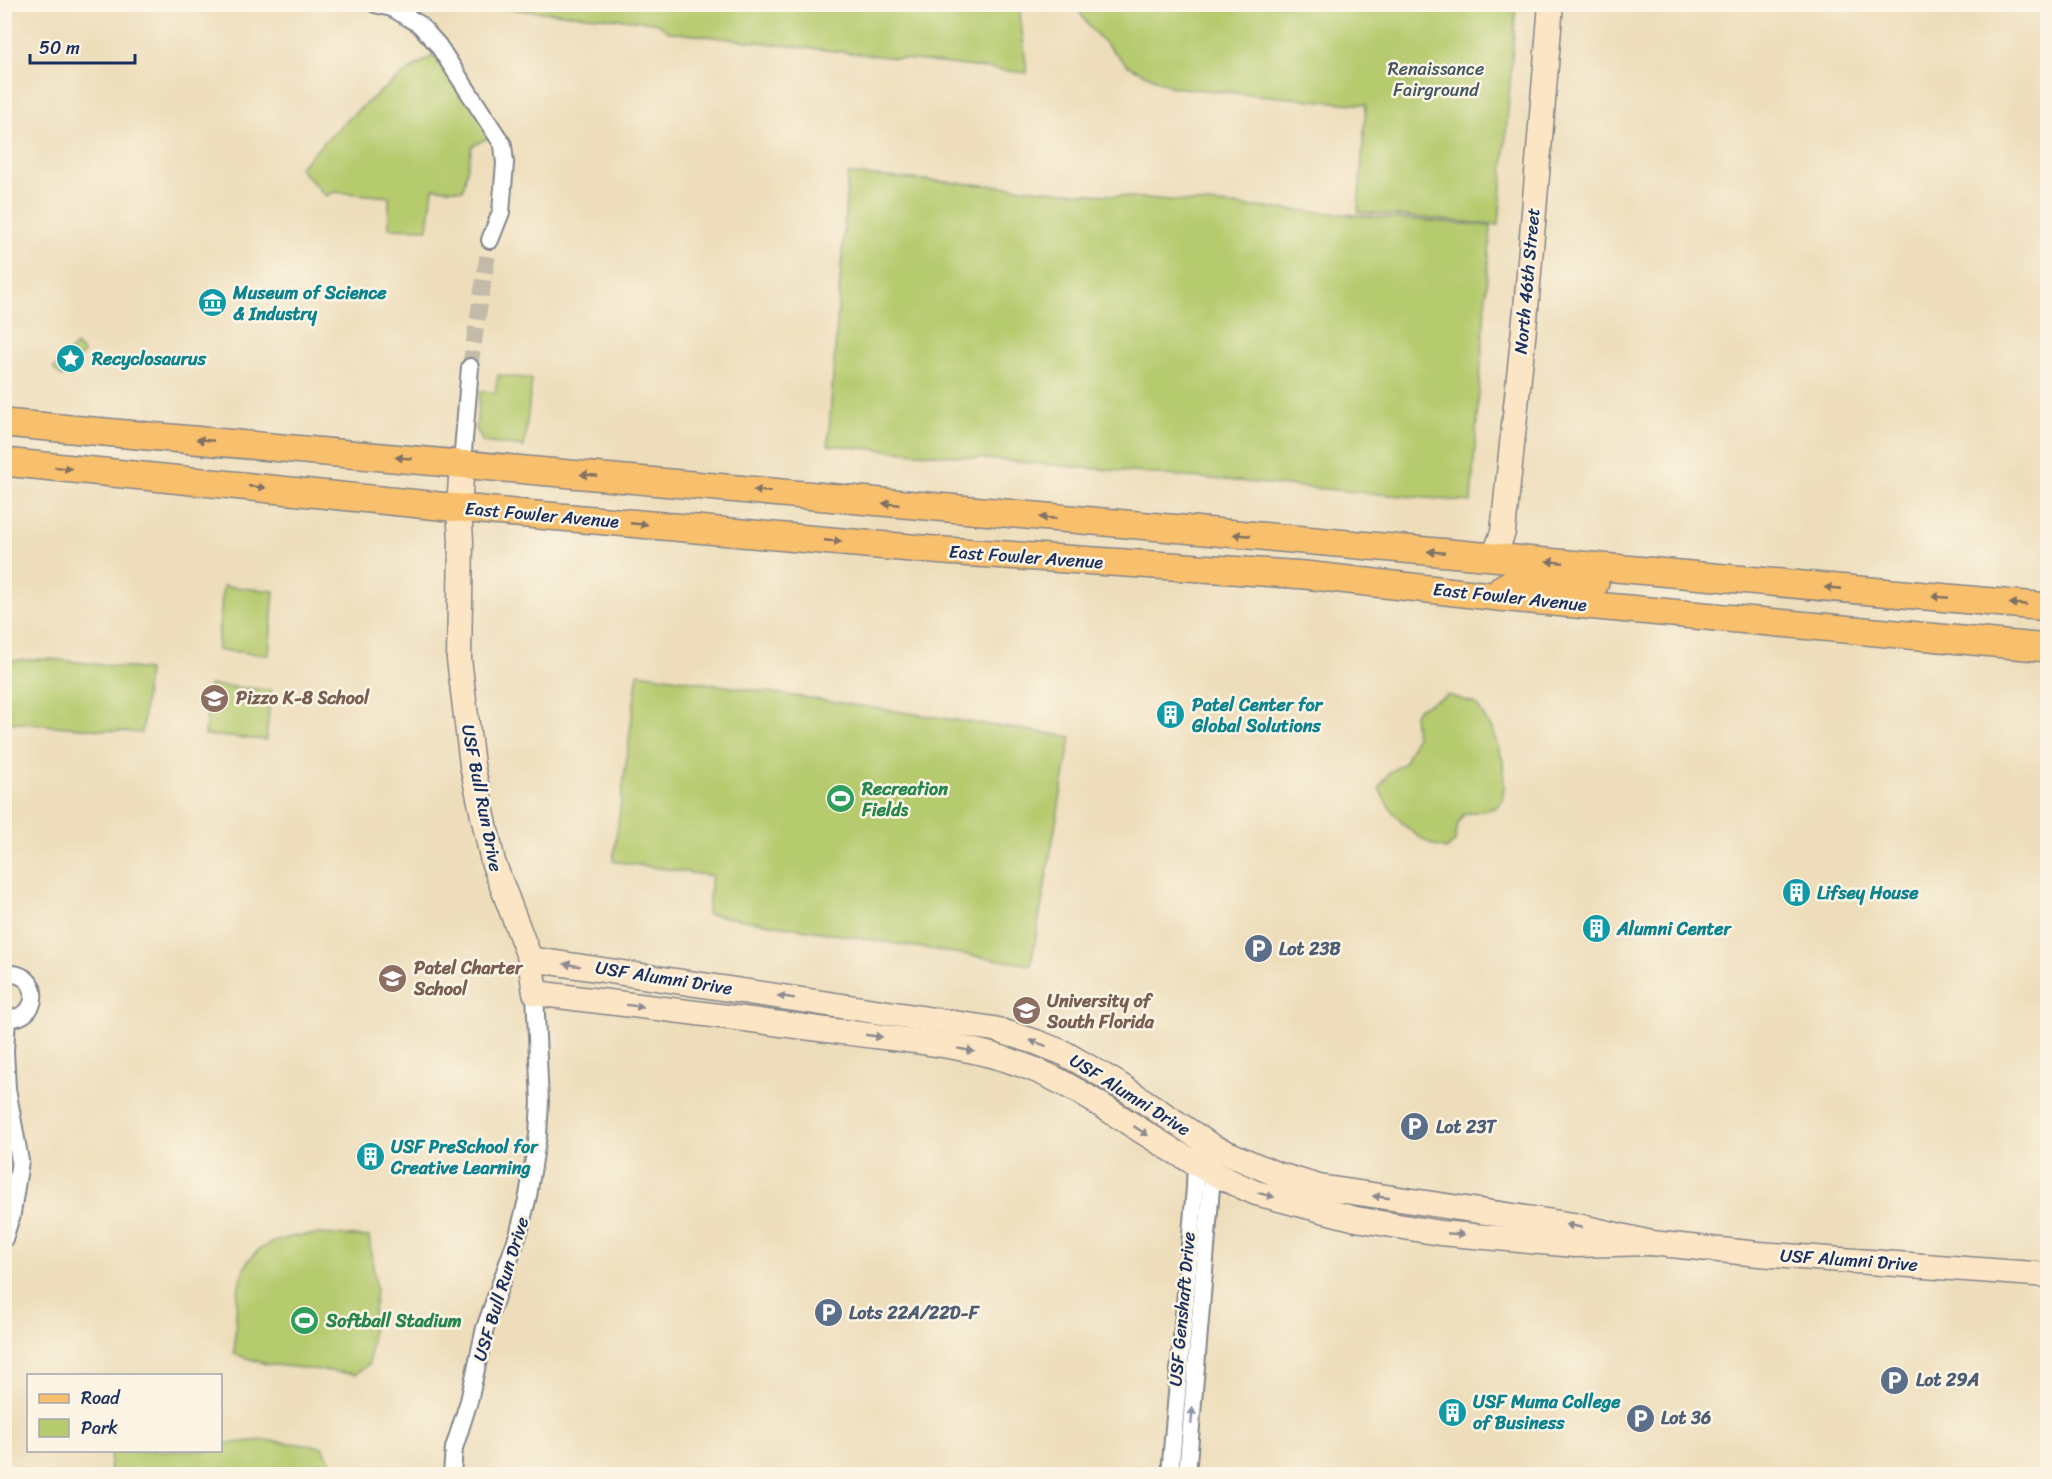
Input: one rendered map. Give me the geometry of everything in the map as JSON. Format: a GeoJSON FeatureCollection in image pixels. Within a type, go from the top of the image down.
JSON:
{"type":"FeatureCollection","features":[{"type":"Feature","properties":{"kind":"main road","name":"East Fowler Avenue"},"geometry":{"type":"LineString","coordinates":[[4,423],[2048,607]]}},
{"type":"Feature","properties":{"kind":"main road","name":"East Fowler Avenue"},"geometry":{"type":"LineString","coordinates":[[4,462],[459,508],[945,551],[1305,575],[1499,597],[2048,648]]}},
{"type":"Feature","properties":{"kind":"main road"},"geometry":{"type":"LineString","coordinates":[[1305,575],[1336,571],[1478,575],[1489,567],[1494,557]]}},
{"type":"Feature","properties":{"kind":"main road"},"geometry":{"type":"LineString","coordinates":[[1499,597],[1505,586],[1516,580],[1680,588],[1697,586],[1724,578]]}},
{"type":"Feature","properties":{"kind":"street"},"geometry":{"type":"LineString","coordinates":[[375,4],[392,8],[418,24],[438,45],[503,145],[505,163],[501,212],[490,240]]}},
{"type":"Feature","properties":{"kind":"street","name":"North 46th Street"},"geometry":{"type":"LineString","coordinates":[[1494,557],[1503,532],[1526,309],[1551,4]]}},
{"type":"Feature","properties":{"kind":"street"},"geometry":{"type":"LineString","coordinates":[[462,463],[470,367]]}},
{"type":"Feature","properties":{"kind":"street","name":"USF Bull Run Drive"},"geometry":{"type":"LineString","coordinates":[[452,1474],[454,1448],[469,1401],[485,1328],[508,1267],[528,1196],[538,1135],[540,1102],[535,993],[530,958],[493,862],[472,765],[459,659],[461,541],[459,508],[462,463]]}},
{"type":"Feature","properties":{"kind":"street","name":"USF Alumni Drive"},"geometry":{"type":"LineString","coordinates":[[530,958],[994,1029],[1064,1053],[1118,1084],[1204,1142],[1276,1174],[1319,1187],[1573,1225],[1651,1242],[1759,1254],[2048,1275]]}},
{"type":"Feature","properties":{"kind":"street"},"geometry":{"type":"LineString","coordinates":[[4,974],[19,974],[26,978],[33,990],[34,998],[28,1011],[22,1016],[6,1018],[7,1089],[20,1161],[12,1213],[4,1239]]}},
{"type":"Feature","properties":{"kind":"street","name":"USF Alumni Drive"},"geometry":{"type":"LineString","coordinates":[[535,993],[841,1032],[983,1053],[1025,1065],[1044,1074],[1204,1168],[1256,1193],[1356,1219],[1440,1233],[1575,1245],[1651,1242]]}},
{"type":"Feature","properties":{"kind":"street"},"geometry":{"type":"LineString","coordinates":[[1204,1142],[1204,1168]]}},
{"type":"Feature","properties":{"kind":"street","name":"USF Genshaft Drive"},"geometry":{"type":"LineString","coordinates":[[1170,1474],[1204,1168]]}},
{"type":"Feature","properties":{"kind":"street","name":"USF Genshaft Drive"},"geometry":{"type":"LineString","coordinates":[[1187,1474],[1204,1168]]}},
{"type":"Feature","properties":{"kind":"green space"},"geometry":{"type":"Polygon","coordinates":[[[464,5],[1019,5],[1027,73],[669,32],[655,22],[464,5]]]}},
{"type":"Feature","properties":{"kind":"green space","name":"Renaissance Fairground"},"geometry":{"type":"Polygon","coordinates":[[[1075,5],[1516,5],[1499,225],[1358,212],[1366,105],[1172,87],[1128,66],[1090,28],[1075,5]]]}},
{"type":"Feature","properties":{"kind":"green space"},"geometry":{"type":"Polygon","coordinates":[[[434,55],[493,135],[472,146],[463,190],[433,188],[428,229],[389,228],[389,197],[334,192],[326,196],[299,168],[379,92],[434,55]]]}},
{"type":"Feature","properties":{"kind":"green space"},"geometry":{"type":"Polygon","coordinates":[[[848,174],[1491,226],[1471,502],[828,445],[848,174]]]}},
{"type":"Feature","properties":{"kind":"green space"},"geometry":{"type":"Polygon","coordinates":[[[76,345],[84,353],[62,377],[53,369],[76,345]]]}},
{"type":"Feature","properties":{"kind":"green space"},"geometry":{"type":"Polygon","coordinates":[[[498,375],[532,379],[524,447],[483,442],[476,428],[480,391],[495,393],[498,375]]]}},
{"type":"Feature","properties":{"kind":"green space"},"geometry":{"type":"Polygon","coordinates":[[[223,586],[274,591],[269,655],[217,650],[223,586]]]}},
{"type":"Feature","properties":{"kind":"green space"},"geometry":{"type":"Polygon","coordinates":[[[49,659],[148,670],[142,733],[6,722],[5,661],[49,659]]]}},
{"type":"Feature","properties":{"kind":"green space","name":"Recreation Fields"},"geometry":{"type":"Polygon","coordinates":[[[638,673],[1071,737],[1031,965],[707,914],[712,876],[613,861],[638,673]]]}},
{"type":"Feature","properties":{"kind":"green space"},"geometry":{"type":"Polygon","coordinates":[[[209,685],[271,690],[266,740],[205,735],[209,685]]]}},
{"type":"Feature","properties":{"kind":"green space"},"geometry":{"type":"Polygon","coordinates":[[[1448,695],[1476,704],[1492,729],[1503,761],[1504,786],[1502,801],[1495,808],[1464,814],[1458,824],[1455,841],[1446,849],[1424,840],[1405,826],[1390,808],[1379,788],[1389,773],[1405,762],[1416,737],[1414,714],[1419,708],[1448,695]]]}},
{"type":"Feature","properties":{"kind":"green space","name":"Softball Stadium"},"geometry":{"type":"Polygon","coordinates":[[[319,1234],[369,1237],[376,1289],[369,1364],[356,1374],[266,1364],[234,1354],[239,1285],[244,1268],[253,1255],[268,1244],[289,1237],[319,1234]]]}},
{"type":"Feature","properties":{"kind":"green space"},"geometry":{"type":"Polygon","coordinates":[[[264,1440],[323,1447],[330,1461],[332,1474],[109,1474],[111,1452],[222,1452],[222,1444],[264,1440]]]}},
{"type":"Feature","properties":{"kind":"tunnel"},"geometry":{"type":"LineString","coordinates":[[470,367],[490,240]]}},
{"type":"Feature","properties":{"kind":"place","name":"Museum of Science & Industry"},"geometry":{"type":"Point","coordinates":[212,303]}},
{"type":"Feature","properties":{"kind":"place","name":"Recyclosaurus"},"geometry":{"type":"Point","coordinates":[71,359]}},
{"type":"Feature","properties":{"kind":"place","name":"Pizzo K-8 School"},"geometry":{"type":"Point","coordinates":[215,698]}},
{"type":"Feature","properties":{"kind":"place","name":"Patel Center for Global Solutions"},"geometry":{"type":"Point","coordinates":[1171,715]}},
{"type":"Feature","properties":{"kind":"place","name":"Recreation Fields"},"geometry":{"type":"Point","coordinates":[841,799]}},
{"type":"Feature","properties":{"kind":"place","name":"Lifsey House"},"geometry":{"type":"Point","coordinates":[1796,893]}},
{"type":"Feature","properties":{"kind":"place","name":"Alumni Center"},"geometry":{"type":"Point","coordinates":[1596,929]}},
{"type":"Feature","properties":{"kind":"place","name":"Lot 23B"},"geometry":{"type":"Point","coordinates":[1258,949]}},
{"type":"Feature","properties":{"kind":"place","name":"Patel Charter School"},"geometry":{"type":"Point","coordinates":[393,978]}},
{"type":"Feature","properties":{"kind":"place","name":"University of South Florida"},"geometry":{"type":"Point","coordinates":[1026,1011]}},
{"type":"Feature","properties":{"kind":"place","name":"Lot 23T"},"geometry":{"type":"Point","coordinates":[1415,1127]}},
{"type":"Feature","properties":{"kind":"place","name":"USF PreSchool for Creative Learning"},"geometry":{"type":"Point","coordinates":[370,1157]}},
{"type":"Feature","properties":{"kind":"place","name":"Lots 22A/22D-F"},"geometry":{"type":"Point","coordinates":[828,1313]}},
{"type":"Feature","properties":{"kind":"place","name":"Softball Stadium"},"geometry":{"type":"Point","coordinates":[305,1321]}},
{"type":"Feature","properties":{"kind":"place","name":"Lot 29A"},"geometry":{"type":"Point","coordinates":[1895,1380]}},
{"type":"Feature","properties":{"kind":"place","name":"USF Muma College of Business"},"geometry":{"type":"Point","coordinates":[1452,1412]}},
{"type":"Feature","properties":{"kind":"place","name":"Lot 36"},"geometry":{"type":"Point","coordinates":[1640,1418]}}]}
